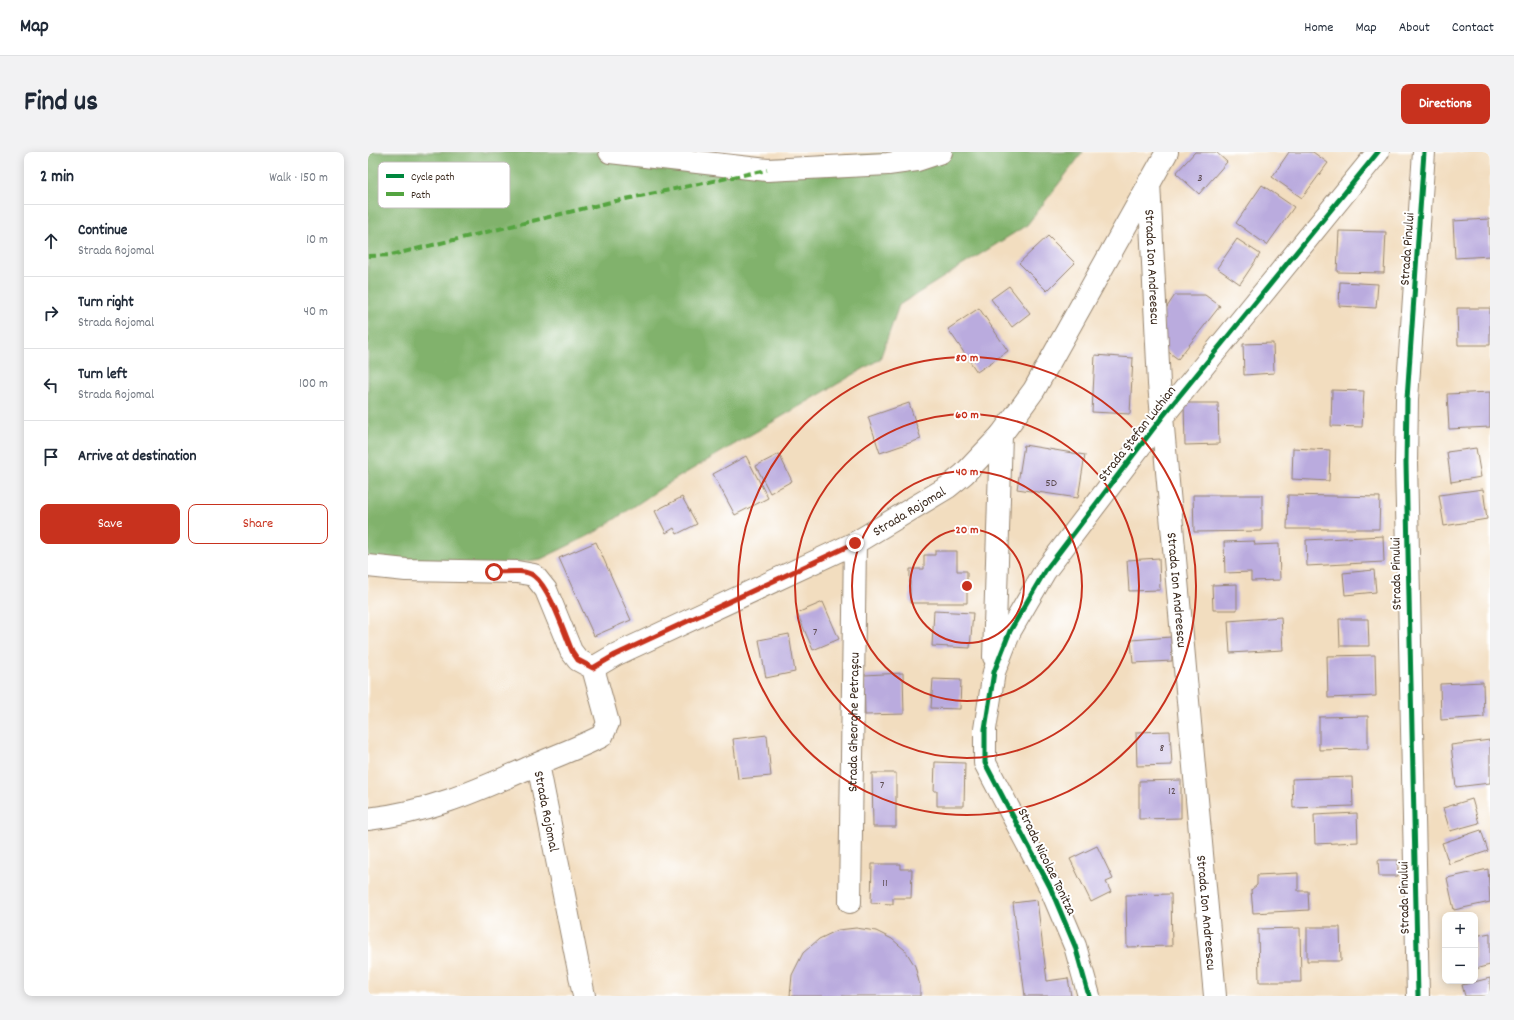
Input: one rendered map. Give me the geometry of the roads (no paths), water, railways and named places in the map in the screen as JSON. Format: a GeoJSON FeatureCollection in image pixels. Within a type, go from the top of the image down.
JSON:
{"type":"FeatureCollection","features":[{"type":"Feature","properties":{"kind":"street"},"geometry":{"type":"LineString","coordinates":[[610,152],[767,170],[888,164],[917,160],[941,152]]}},
{"type":"Feature","properties":{"kind":"street","name":"Strada Rojomal"},"geometry":{"type":"LineString","coordinates":[[584,996],[538,764],[602,736],[608,723],[593,668],[615,655],[855,543],[948,487],[964,474],[1001,435],[1034,390],[1167,152]]}},
{"type":"Feature","properties":{"kind":"street","name":"Strada Ștefan Luchian"},"geometry":{"type":"LineString","coordinates":[[985,763],[985,729],[994,672],[1010,631],[1045,571],[1163,416],[1378,152]]}},
{"type":"Feature","properties":{"kind":"street","name":"Strada Pinului"},"geometry":{"type":"LineString","coordinates":[[1418,996],[1406,463],[1407,399],[1424,152]]}},
{"type":"Feature","properties":{"kind":"street","name":"Strada Ion Andreescu"},"geometry":{"type":"LineString","coordinates":[[1149,182],[1159,384],[1215,996]]}},
{"type":"Feature","properties":{"kind":"street"},"geometry":{"type":"LineString","coordinates":[[994,672],[1001,435]]}},
{"type":"Feature","properties":{"kind":"street","name":"Strada Gheorghe Petrașcu"},"geometry":{"type":"LineString","coordinates":[[850,902],[855,543]]}},
{"type":"Feature","properties":{"kind":"street"},"geometry":{"type":"LineString","coordinates":[[368,566],[406,570],[518,572],[534,575],[546,590],[572,651],[578,660],[593,668]]}},
{"type":"Feature","properties":{"kind":"street","name":"Strada Nicolae Tonitza"},"geometry":{"type":"LineString","coordinates":[[985,763],[1050,887],[1075,946],[1089,996]]}},
{"type":"Feature","properties":{"kind":"street"},"geometry":{"type":"LineString","coordinates":[[368,818],[396,816],[437,806],[474,792],[538,764]]}}]}
